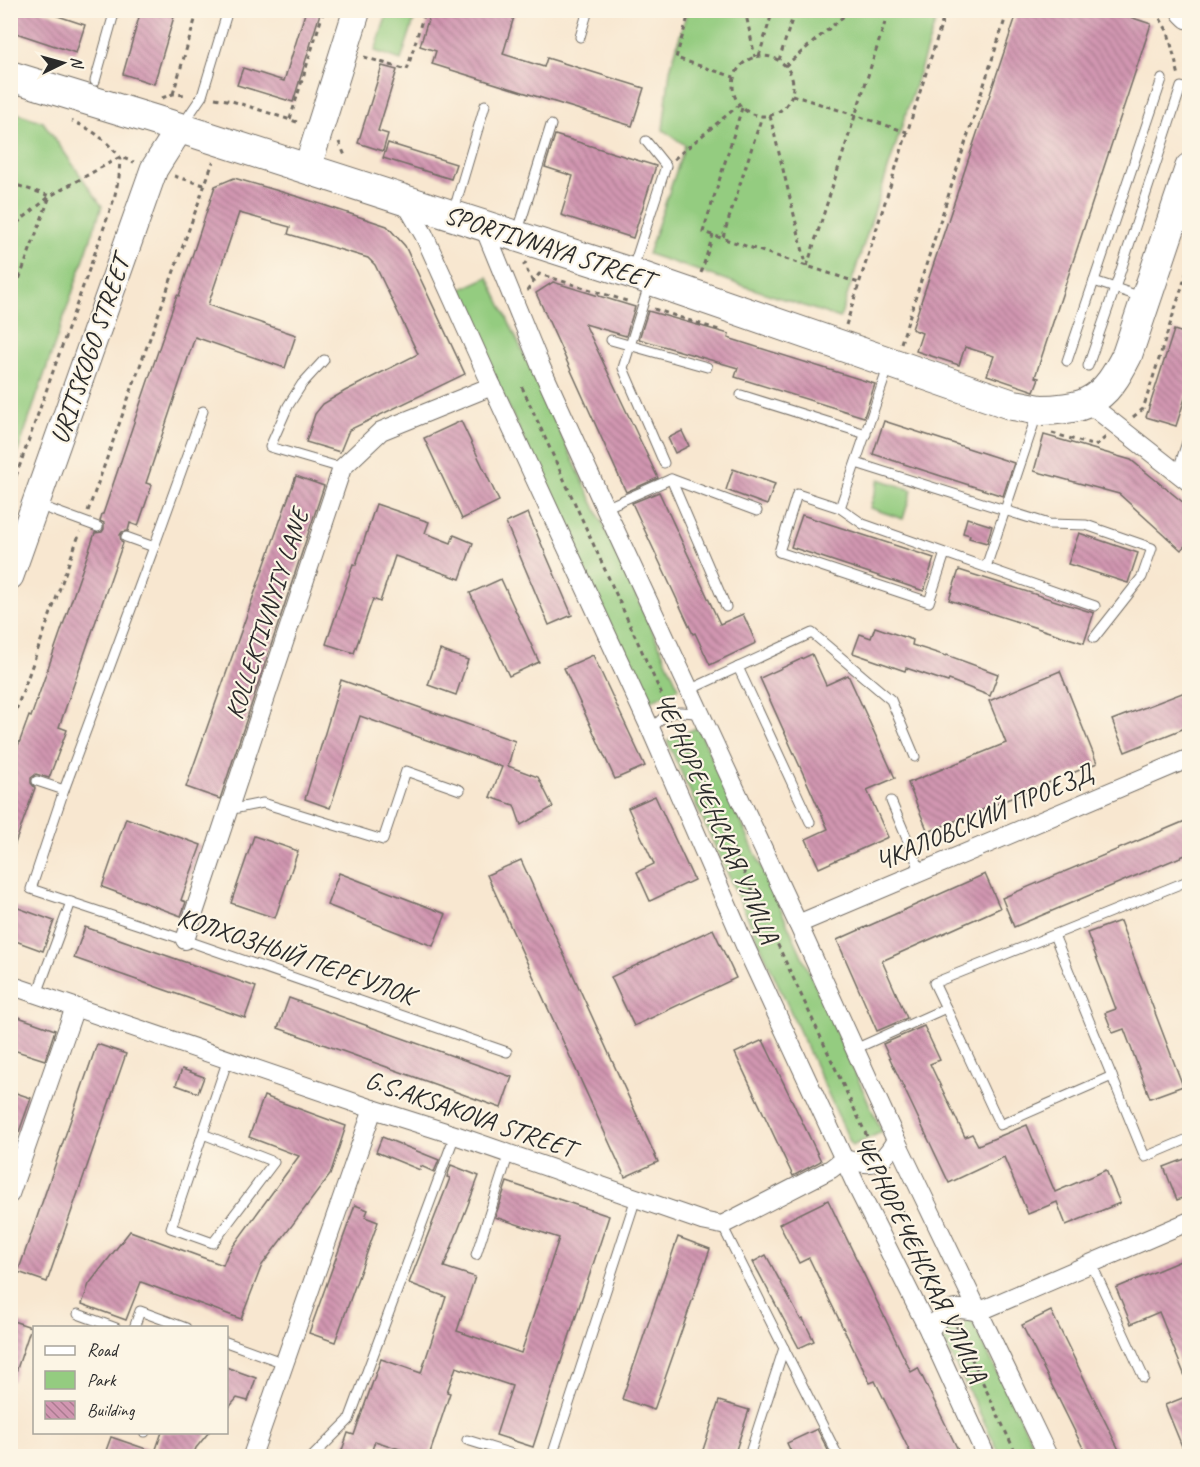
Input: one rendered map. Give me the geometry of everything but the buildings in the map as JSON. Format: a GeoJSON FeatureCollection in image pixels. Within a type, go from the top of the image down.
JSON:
{"type":"FeatureCollection","features":[{"type":"Feature","properties":{"kind":"main road"},"geometry":{"type":"LineString","coordinates":[[307,169],[357,10]]}},
{"type":"Feature","properties":{"kind":"main road"},"geometry":{"type":"LineString","coordinates":[[1186,10],[1190,14]]}},
{"type":"Feature","properties":{"kind":"main road","name":"SPORTIVNAYA STREET"},"geometry":{"type":"LineString","coordinates":[[10,76],[483,225],[641,286],[895,354],[1013,405],[1038,413],[1088,403]]}},
{"type":"Feature","properties":{"kind":"main road","name":"URITSKOGO STREET"},"geometry":{"type":"LineString","coordinates":[[10,576],[154,169],[180,128]]}},
{"type":"Feature","properties":{"kind":"main road"},"geometry":{"type":"LineString","coordinates":[[1088,403],[1102,392],[1118,373],[1127,355],[1190,168]]}},
{"type":"Feature","properties":{"kind":"street","name":"ЧЕРНОРЕЧЕНСКАЯ УЛИЦА"},"geometry":{"type":"LineString","coordinates":[[404,200],[424,235],[651,730],[746,948],[855,1183],[929,1331],[986,1456]]}},
{"type":"Feature","properties":{"kind":"street","name":"ЧЕРНОРЕЧЕНСКАЯ УЛИЦА"},"geometry":{"type":"LineString","coordinates":[[483,225],[541,367],[605,508],[896,1140],[1048,1456]]}},
{"type":"Feature","properties":{"kind":"street","name":"KOLLEKTIVNYIY LANE"},"geometry":{"type":"LineString","coordinates":[[185,940],[342,468],[381,431],[492,386]]}},
{"type":"Feature","properties":{"kind":"street"},"geometry":{"type":"LineString","coordinates":[[1088,403],[1183,478]]}},
{"type":"Feature","properties":{"kind":"street","name":"ЧКАЛОВСКИЙ ПРОЕЗД"},"geometry":{"type":"LineString","coordinates":[[798,924],[1190,758]]}},
{"type":"Feature","properties":{"kind":"street","name":"G.S.AKSAKOVA STREET"},"geometry":{"type":"LineString","coordinates":[[10,985],[509,1153],[702,1221],[722,1225]]}},
{"type":"Feature","properties":{"kind":"street"},"geometry":{"type":"LineString","coordinates":[[10,1194],[75,1007]]}},
{"type":"Feature","properties":{"kind":"street"},"geometry":{"type":"LineString","coordinates":[[252,1456],[373,1109]]}},
{"type":"Feature","properties":{"kind":"street"},"geometry":{"type":"LineString","coordinates":[[722,1225],[831,1169],[844,1159],[863,1163],[879,1162],[896,1140]]}},
{"type":"Feature","properties":{"kind":"street"},"geometry":{"type":"LineString","coordinates":[[929,1331],[949,1309],[963,1308],[978,1312],[1190,1221]]}},
{"type":"Feature","properties":{"kind":"lane"},"geometry":{"type":"LineString","coordinates":[[95,81],[115,10]]}},
{"type":"Feature","properties":{"kind":"lane"},"geometry":{"type":"LineString","coordinates":[[180,128],[202,96],[228,10]]}},
{"type":"Feature","properties":{"kind":"lane"},"geometry":{"type":"LineString","coordinates":[[580,38],[588,10]]}},
{"type":"Feature","properties":{"kind":"lane"},"geometry":{"type":"LineString","coordinates":[[1067,361],[1162,79]]}},
{"type":"Feature","properties":{"kind":"lane"},"geometry":{"type":"LineString","coordinates":[[1088,366],[1181,87]]}},
{"type":"Feature","properties":{"kind":"lane"},"geometry":{"type":"LineString","coordinates":[[452,215],[485,105]]}},
{"type":"Feature","properties":{"kind":"lane"},"geometry":{"type":"LineString","coordinates":[[516,236],[551,125]]}},
{"type":"Feature","properties":{"kind":"lane"},"geometry":{"type":"LineString","coordinates":[[646,141],[666,166],[631,345],[623,368],[664,463]]}},
{"type":"Feature","properties":{"kind":"lane"},"geometry":{"type":"LineString","coordinates":[[1094,281],[1146,298]]}},
{"type":"Feature","properties":{"kind":"lane"},"geometry":{"type":"LineString","coordinates":[[611,339],[707,368]]}},
{"type":"Feature","properties":{"kind":"lane"},"geometry":{"type":"LineString","coordinates":[[840,508],[895,354]]}},
{"type":"Feature","properties":{"kind":"lane"},"geometry":{"type":"LineString","coordinates":[[324,360],[302,384],[288,406],[270,447],[342,468]]}},
{"type":"Feature","properties":{"kind":"lane"},"geometry":{"type":"LineString","coordinates":[[741,395],[866,434]]}},
{"type":"Feature","properties":{"kind":"lane"},"geometry":{"type":"LineString","coordinates":[[38,781],[64,790],[203,411]]}},
{"type":"Feature","properties":{"kind":"lane"},"geometry":{"type":"LineString","coordinates":[[986,567],[1038,413]]}},
{"type":"Feature","properties":{"kind":"lane"},"geometry":{"type":"LineString","coordinates":[[1183,478],[1190,433]]}},
{"type":"Feature","properties":{"kind":"lane"},"geometry":{"type":"LineString","coordinates":[[856,463],[1049,524],[1086,525],[1152,548],[1142,577],[1094,638]]}},
{"type":"Feature","properties":{"kind":"lane"},"geometry":{"type":"LineString","coordinates":[[605,508],[670,479],[757,511]]}},
{"type":"Feature","properties":{"kind":"lane"},"geometry":{"type":"LineString","coordinates":[[670,479],[726,607]]}},
{"type":"Feature","properties":{"kind":"lane"},"geometry":{"type":"LineString","coordinates":[[945,553],[929,602],[779,552],[797,494],[840,508],[863,525],[945,553],[986,567],[1095,606]]}},
{"type":"Feature","properties":{"kind":"lane"},"geometry":{"type":"LineString","coordinates":[[36,504],[98,527]]}},
{"type":"Feature","properties":{"kind":"lane"},"geometry":{"type":"LineString","coordinates":[[126,537],[154,547]]}},
{"type":"Feature","properties":{"kind":"lane"},"geometry":{"type":"LineString","coordinates":[[689,690],[812,633],[891,700],[915,757]]}},
{"type":"Feature","properties":{"kind":"lane"},"geometry":{"type":"LineString","coordinates":[[738,667],[810,822]]}},
{"type":"Feature","properties":{"kind":"lane"},"geometry":{"type":"LineString","coordinates":[[651,730],[669,713],[685,711],[700,714]]}},
{"type":"Feature","properties":{"kind":"lane"},"geometry":{"type":"LineString","coordinates":[[228,810],[263,803],[382,840],[406,771],[459,790]]}},
{"type":"Feature","properties":{"kind":"lane","name":"КОЛХОЗНЫЙ ПЕРЕУЛОК"},"geometry":{"type":"LineString","coordinates":[[64,790],[30,889],[185,940],[507,1052]]}},
{"type":"Feature","properties":{"kind":"lane"},"geometry":{"type":"LineString","coordinates":[[891,801],[921,872]]}},
{"type":"Feature","properties":{"kind":"lane"},"geometry":{"type":"LineString","coordinates":[[1112,1076],[1000,1125],[934,983],[1190,880]]}},
{"type":"Feature","properties":{"kind":"lane"},"geometry":{"type":"LineString","coordinates":[[37,994],[71,902]]}},
{"type":"Feature","properties":{"kind":"lane"},"geometry":{"type":"LineString","coordinates":[[1054,935],[1145,1157],[1190,1138]]}},
{"type":"Feature","properties":{"kind":"lane"},"geometry":{"type":"LineString","coordinates":[[855,1049],[946,1008]]}},
{"type":"Feature","properties":{"kind":"lane"},"geometry":{"type":"LineString","coordinates":[[203,1134],[274,1161],[213,1243],[171,1228],[228,1059]]}},
{"type":"Feature","properties":{"kind":"lane"},"geometry":{"type":"LineString","coordinates":[[313,1456],[348,1420],[455,1135]]}},
{"type":"Feature","properties":{"kind":"lane"},"geometry":{"type":"LineString","coordinates":[[476,1255],[509,1153]]}},
{"type":"Feature","properties":{"kind":"lane"},"geometry":{"type":"LineString","coordinates":[[552,1456],[636,1198]]}},
{"type":"Feature","properties":{"kind":"lane"},"geometry":{"type":"LineString","coordinates":[[722,1225],[838,1456]]}},
{"type":"Feature","properties":{"kind":"lane"},"geometry":{"type":"LineString","coordinates":[[1091,1263],[1144,1378]]}},
{"type":"Feature","properties":{"kind":"lane"},"geometry":{"type":"LineString","coordinates":[[135,1326],[140,1311],[181,1326]]}},
{"type":"Feature","properties":{"kind":"lane"},"geometry":{"type":"LineString","coordinates":[[78,1314],[111,1326]]}},
{"type":"Feature","properties":{"kind":"lane"},"geometry":{"type":"LineString","coordinates":[[228,1343],[284,1364]]}},
{"type":"Feature","properties":{"kind":"lane"},"geometry":{"type":"LineString","coordinates":[[749,1456],[784,1348]]}},
{"type":"Feature","properties":{"kind":"lane"},"geometry":{"type":"LineString","coordinates":[[467,1440],[519,1456]]}},
{"type":"Feature","properties":{"kind":"path"},"geometry":{"type":"LineString","coordinates":[[173,94],[198,10]]}},
{"type":"Feature","properties":{"kind":"path"},"geometry":{"type":"LineString","coordinates":[[290,119],[324,10]]}},
{"type":"Feature","properties":{"kind":"path"},"geometry":{"type":"LineString","coordinates":[[363,57],[407,70],[425,10]]}},
{"type":"Feature","properties":{"kind":"path"},"geometry":{"type":"LineString","coordinates":[[690,10],[676,58],[734,77]]}},
{"type":"Feature","properties":{"kind":"path"},"geometry":{"type":"LineString","coordinates":[[745,10],[757,57]]}},
{"type":"Feature","properties":{"kind":"path"},"geometry":{"type":"LineString","coordinates":[[757,57],[773,10]]}},
{"type":"Feature","properties":{"kind":"path"},"geometry":{"type":"LineString","coordinates":[[779,61],[795,10]]}},
{"type":"Feature","properties":{"kind":"path"},"geometry":{"type":"LineString","coordinates":[[785,66],[851,10]]}},
{"type":"Feature","properties":{"kind":"path"},"geometry":{"type":"LineString","coordinates":[[807,266],[889,10]]}},
{"type":"Feature","properties":{"kind":"path"},"geometry":{"type":"LineString","coordinates":[[845,327],[946,10]]}},
{"type":"Feature","properties":{"kind":"path"},"geometry":{"type":"LineString","coordinates":[[895,354],[1008,10]]}},
{"type":"Feature","properties":{"kind":"path"},"geometry":{"type":"LineString","coordinates":[[1145,10],[1158,15],[1168,32],[1181,87]]}},
{"type":"Feature","properties":{"kind":"path"},"geometry":{"type":"LineString","coordinates":[[769,57],[779,61],[791,75],[793,86],[791,95],[780,111],[769,115],[753,115],[741,106],[735,97],[734,77],[737,70],[748,60],[769,57]]}},
{"type":"Feature","properties":{"kind":"path"},"geometry":{"type":"LineString","coordinates":[[791,95],[907,132]]}},
{"type":"Feature","properties":{"kind":"path"},"geometry":{"type":"LineString","coordinates":[[666,166],[741,106]]}},
{"type":"Feature","properties":{"kind":"path"},"geometry":{"type":"LineString","coordinates":[[741,106],[703,232],[859,283]]}},
{"type":"Feature","properties":{"kind":"path"},"geometry":{"type":"LineString","coordinates":[[769,115],[807,266]]}},
{"type":"Feature","properties":{"kind":"path"},"geometry":{"type":"LineString","coordinates":[[723,238],[762,116]]}},
{"type":"Feature","properties":{"kind":"path"},"geometry":{"type":"LineString","coordinates":[[10,493],[114,199],[119,177],[120,157],[104,139],[87,127],[69,119]]}},
{"type":"Feature","properties":{"kind":"path"},"geometry":{"type":"LineString","coordinates":[[10,229],[50,196],[120,157]]}},
{"type":"Feature","properties":{"kind":"path"},"geometry":{"type":"LineString","coordinates":[[10,727],[212,162],[223,165]]}},
{"type":"Feature","properties":{"kind":"path"},"geometry":{"type":"LineString","coordinates":[[10,183],[50,196]]}},
{"type":"Feature","properties":{"kind":"path"},"geometry":{"type":"LineString","coordinates":[[10,304],[50,196]]}},
{"type":"Feature","properties":{"kind":"path"},"geometry":{"type":"LineString","coordinates":[[699,279],[713,235]]}},
{"type":"Feature","properties":{"kind":"path"},"geometry":{"type":"LineString","coordinates":[[1038,413],[1095,446],[1143,409],[1190,262]]}},
{"type":"Feature","properties":{"kind":"path"},"geometry":{"type":"LineString","coordinates":[[524,265],[533,282]]}},
{"type":"Feature","properties":{"kind":"path"},"geometry":{"type":"LineString","coordinates":[[526,291],[539,274],[641,286],[730,333]]}},
{"type":"Feature","properties":{"kind":"path"},"geometry":{"type":"LineString","coordinates":[[522,387],[669,713],[879,1162]]}},
{"type":"Feature","properties":{"kind":"green space"},"geometry":{"type":"Polygon","coordinates":[[[388,11],[417,11],[401,60],[375,51],[388,11]]]}},
{"type":"Feature","properties":{"kind":"green space"},"geometry":{"type":"Polygon","coordinates":[[[687,11],[939,11],[840,318],[648,254],[685,145],[663,130],[670,70],[687,11]]]}},
{"type":"Feature","properties":{"kind":"green space"},"geometry":{"type":"Polygon","coordinates":[[[11,111],[43,122],[102,206],[11,472],[11,111]]]}},
{"type":"Feature","properties":{"kind":"green space"},"geometry":{"type":"Polygon","coordinates":[[[488,277],[679,688],[646,703],[455,292],[488,277]]]}},
{"type":"Feature","properties":{"kind":"green space"},"geometry":{"type":"Polygon","coordinates":[[[879,479],[912,490],[903,519],[870,508],[879,479]]]}},
{"type":"Feature","properties":{"kind":"green space"},"geometry":{"type":"Polygon","coordinates":[[[698,727],[882,1132],[852,1146],[667,741],[698,727]]]}},
{"type":"Feature","properties":{"kind":"green space"},"geometry":{"type":"Polygon","coordinates":[[[971,1319],[1039,1456],[1001,1456],[941,1335],[971,1319]]]}}]}
